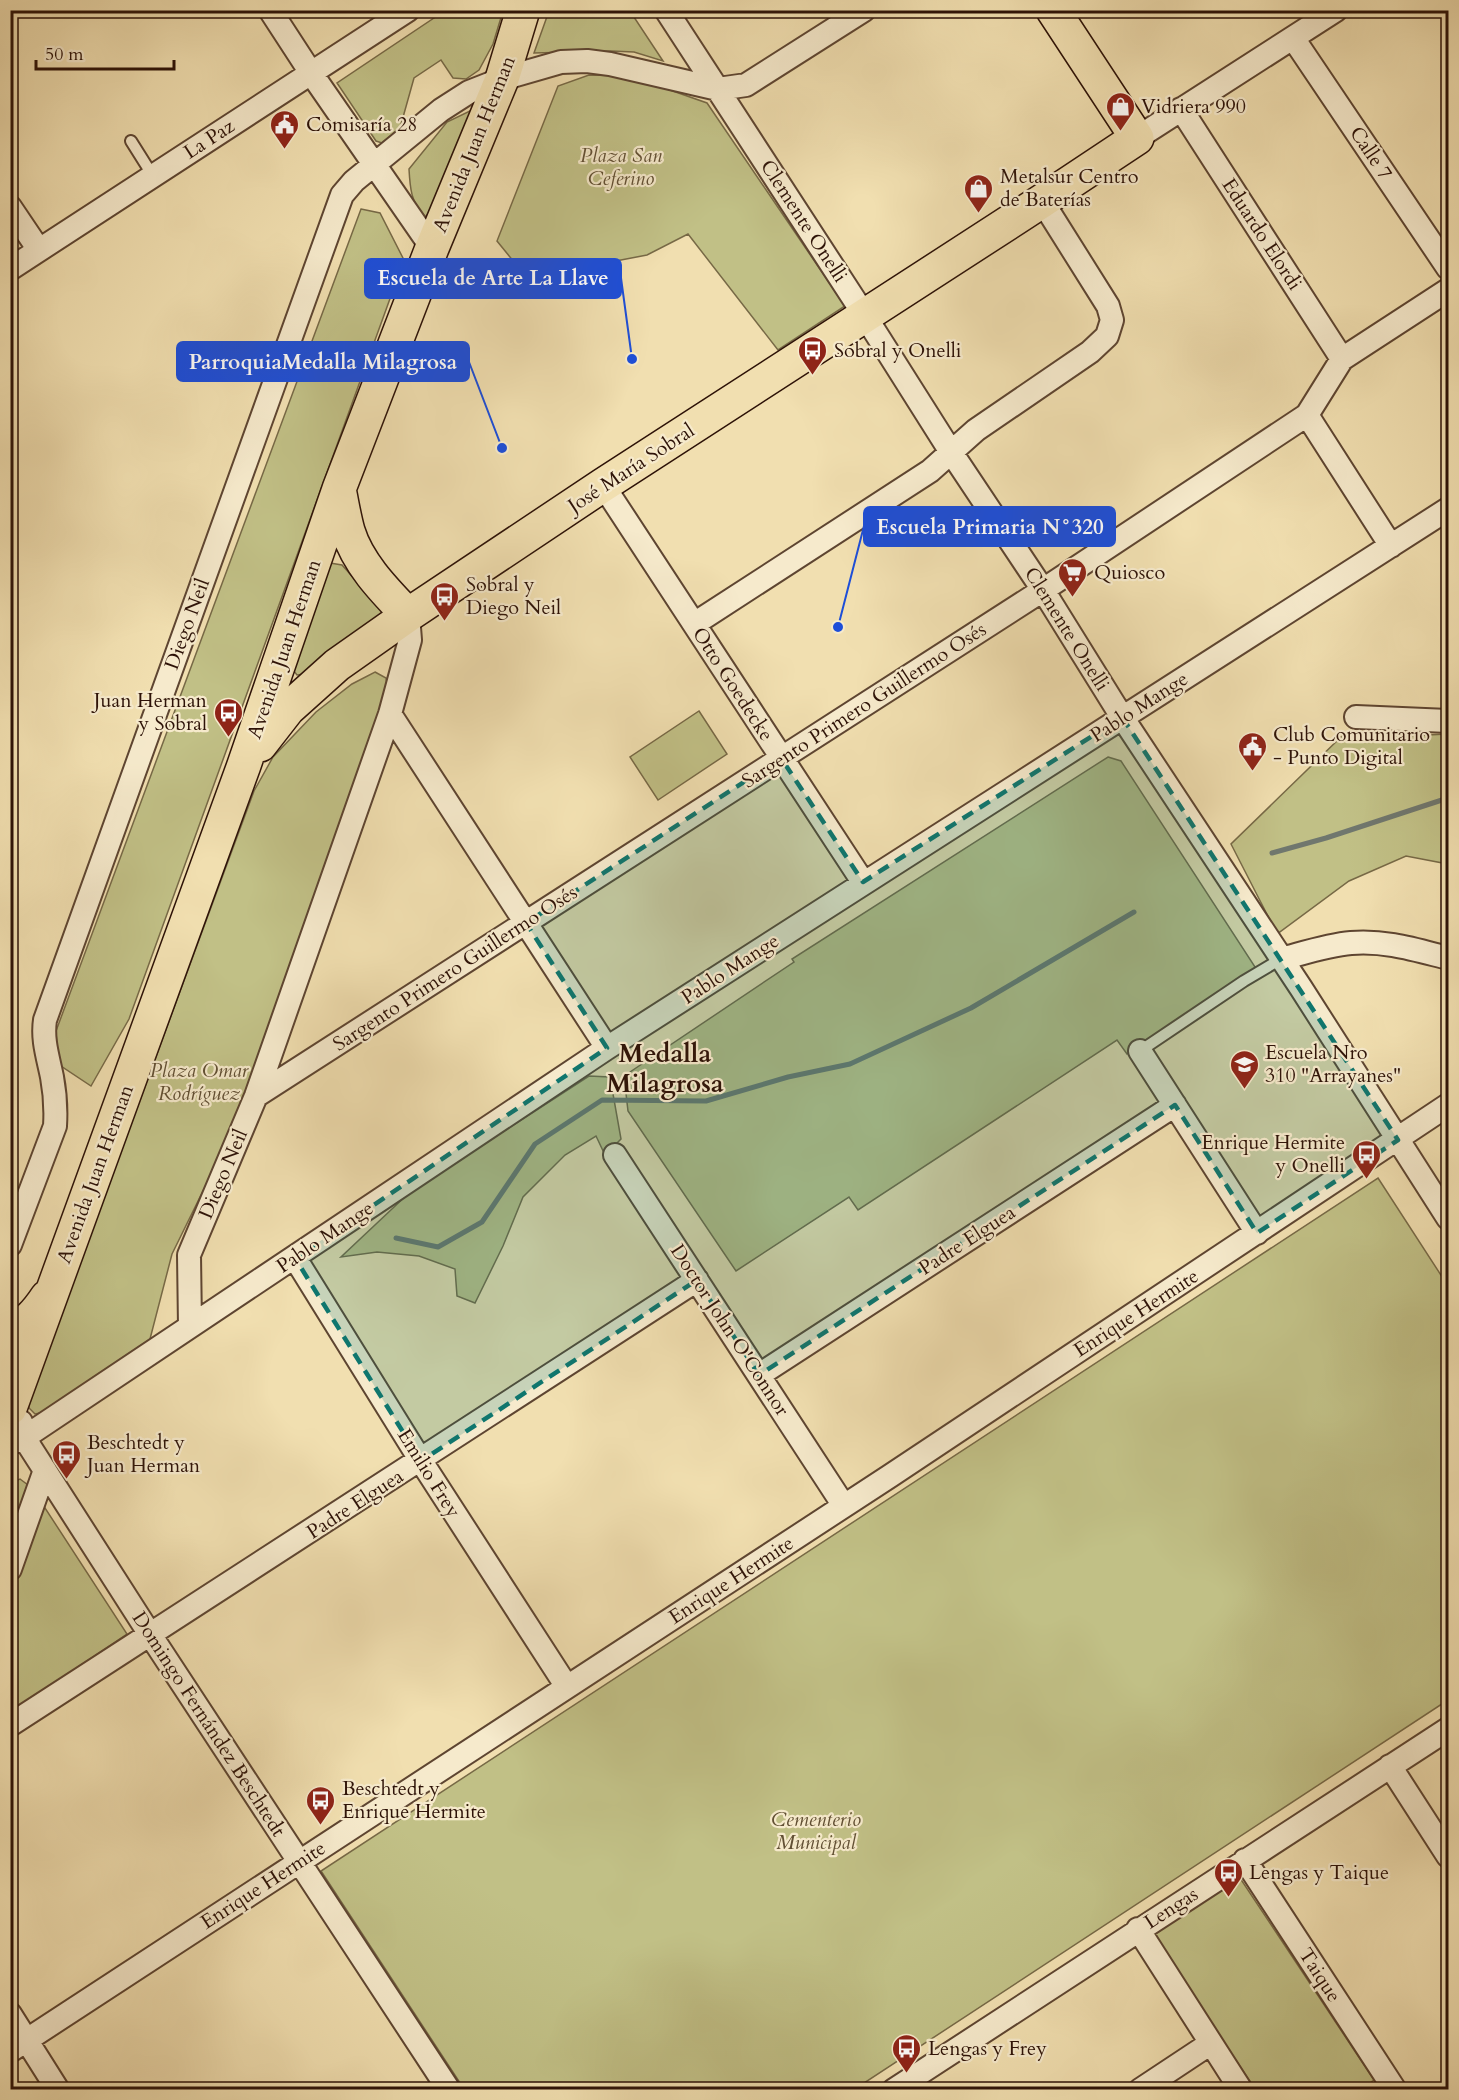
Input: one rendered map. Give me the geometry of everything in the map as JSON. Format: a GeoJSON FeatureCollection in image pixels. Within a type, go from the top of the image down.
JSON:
{"type":"FeatureCollection","features":[{"type":"Feature","properties":{"kind":"main road","name":"Avenida Juan Herman"},"geometry":{"type":"LineString","coordinates":[[15,1396],[244,765],[339,489],[432,248],[502,79],[523,10]]}},
{"type":"Feature","properties":{"kind":"main road"},"geometry":{"type":"LineString","coordinates":[[1053,10],[1137,138]]}},
{"type":"Feature","properties":{"kind":"main road","name":"José María Sobral"},"geometry":{"type":"LineString","coordinates":[[244,765],[288,709],[337,665],[408,615],[603,485],[1137,138]]}},
{"type":"Feature","properties":{"kind":"main road"},"geometry":{"type":"LineString","coordinates":[[339,489],[349,533],[365,565],[384,591],[408,615]]}},
{"type":"Feature","properties":{"kind":"main road","name":"Avenida Juan Herman"},"geometry":{"type":"LineString","coordinates":[[10,1330],[21,1327],[29,1320],[52,1291]]}},
{"type":"Feature","properties":{"kind":"main road"},"geometry":{"type":"LineString","coordinates":[[10,1341],[18,1355],[15,1396]]}},
{"type":"Feature","properties":{"kind":"street"},"geometry":{"type":"LineString","coordinates":[[270,10],[432,248]]}},
{"type":"Feature","properties":{"kind":"street","name":"La Paz"},"geometry":{"type":"LineString","coordinates":[[10,269],[408,10]]}},
{"type":"Feature","properties":{"kind":"street","name":"Clemente Onelli"},"geometry":{"type":"LineString","coordinates":[[666,10],[951,452],[1043,590],[1122,717],[1449,1218]]}},
{"type":"Feature","properties":{"kind":"street"},"geometry":{"type":"LineString","coordinates":[[718,88],[746,84],[864,10]]}},
{"type":"Feature","properties":{"kind":"street","name":"José María Sobral"},"geometry":{"type":"LineString","coordinates":[[1137,138],[1336,10]]}},
{"type":"Feature","properties":{"kind":"street","name":"Calle 7"},"geometry":{"type":"LineString","coordinates":[[1293,38],[1449,268]]}},
{"type":"Feature","properties":{"kind":"street","name":"Diego Neil"},"geometry":{"type":"LineString","coordinates":[[10,1245],[56,1126],[52,1079],[42,1036],[45,1020],[342,195],[354,181],[441,110],[469,93],[502,79],[561,62],[587,61],[610,64],[718,88]]}},
{"type":"Feature","properties":{"kind":"street","name":"Eduardo Elordi"},"geometry":{"type":"LineString","coordinates":[[1181,109],[1342,359]]}},
{"type":"Feature","properties":{"kind":"street"},"geometry":{"type":"LineString","coordinates":[[694,624],[930,471],[976,430],[1090,352],[1107,336],[1112,320],[1108,306],[1042,201]]}},
{"type":"Feature","properties":{"kind":"street"},"geometry":{"type":"LineString","coordinates":[[10,207],[39,250]]}},
{"type":"Feature","properties":{"kind":"street","name":"Sargento Primero Guillermo Osés"},"geometry":{"type":"LineString","coordinates":[[256,1096],[1043,590],[1307,415],[1342,359],[1449,290]]}},
{"type":"Feature","properties":{"kind":"street"},"geometry":{"type":"LineString","coordinates":[[1307,415],[1391,546]]}},
{"type":"Feature","properties":{"kind":"street","name":"Otto Goedecke"},"geometry":{"type":"LineString","coordinates":[[603,485],[863,882]]}},
{"type":"Feature","properties":{"kind":"street","name":"Pablo Mange"},"geometry":{"type":"LineString","coordinates":[[21,1441],[607,1048],[1449,509]]}},
{"type":"Feature","properties":{"kind":"street","name":"Diego Neil"},"geometry":{"type":"LineString","coordinates":[[190,1326],[189,1255],[256,1096],[390,714],[410,640],[408,615]]}},
{"type":"Feature","properties":{"kind":"street"},"geometry":{"type":"LineString","coordinates":[[390,714],[607,1048]]}},
{"type":"Feature","properties":{"kind":"street"},"geometry":{"type":"LineString","coordinates":[[1356,717],[1449,721]]}},
{"type":"Feature","properties":{"kind":"street"},"geometry":{"type":"LineString","coordinates":[[1281,959],[1349,943],[1403,946],[1449,958]]}},
{"type":"Feature","properties":{"kind":"street"},"geometry":{"type":"LineString","coordinates":[[1140,1051],[1257,1233]]}},
{"type":"Feature","properties":{"kind":"street","name":"Padre Elguea"},"geometry":{"type":"LineString","coordinates":[[759,1375],[1175,1105]]}},
{"type":"Feature","properties":{"kind":"street","name":"Enrique Hermite"},"geometry":{"type":"LineString","coordinates":[[19,2046],[298,1861],[844,1506],[1449,1105]]}},
{"type":"Feature","properties":{"kind":"street","name":"Doctor John O'Connor"},"geometry":{"type":"LineString","coordinates":[[615,1155],[844,1506]]}},
{"type":"Feature","properties":{"kind":"street","name":"Emilio Frey"},"geometry":{"type":"LineString","coordinates":[[295,1258],[421,1461],[567,1687]]}},
{"type":"Feature","properties":{"kind":"street","name":"Padre Elguea"},"geometry":{"type":"LineString","coordinates":[[10,1725],[151,1636],[697,1280]]}},
{"type":"Feature","properties":{"kind":"street","name":"Domingo Fernández Beschtedt"},"geometry":{"type":"LineString","coordinates":[[15,1396],[21,1441],[45,1470],[151,1636],[449,2090]]}},
{"type":"Feature","properties":{"kind":"street"},"geometry":{"type":"LineString","coordinates":[[10,1569],[45,1470]]}},
{"type":"Feature","properties":{"kind":"street","name":"Lengas"},"geometry":{"type":"LineString","coordinates":[[894,2090],[1138,1929],[1449,1729]]}},
{"type":"Feature","properties":{"kind":"street"},"geometry":{"type":"LineString","coordinates":[[1390,1766],[1449,1856]]}},
{"type":"Feature","properties":{"kind":"street","name":"Taique"},"geometry":{"type":"LineString","coordinates":[[1245,1860],[1394,2089]]}},
{"type":"Feature","properties":{"kind":"street"},"geometry":{"type":"LineString","coordinates":[[1138,1929],[1241,2090]]}},
{"type":"Feature","properties":{"kind":"street"},"geometry":{"type":"LineString","coordinates":[[10,2014],[19,2046],[58,2090]]}},
{"type":"Feature","properties":{"kind":"street"},"geometry":{"type":"LineString","coordinates":[[1140,2090],[1211,2043]]}},
{"type":"Feature","properties":{"kind":"lane"},"geometry":{"type":"LineString","coordinates":[[130,141],[153,176]]}},
{"type":"Feature","properties":{"kind":"lane"},"geometry":{"type":"LineString","coordinates":[[1140,1051],[1281,959]]}},
{"type":"Feature","properties":{"kind":"highlighted area"},"geometry":{"type":"Polygon","coordinates":[[[1122,717],[1398,1140],[1257,1233],[1175,1105],[759,1375],[697,1280],[421,1461],[295,1258],[607,1048],[526,923],[781,758],[863,882],[1122,717]]]}},
{"type":"Feature","properties":{"kind":"green space"},"geometry":{"type":"Polygon","coordinates":[[[446,10],[503,11],[493,44],[479,70],[466,79],[453,78],[441,60],[414,78],[400,128],[382,143],[376,141],[337,83],[446,10]]]}},
{"type":"Feature","properties":{"kind":"green space"},"geometry":{"type":"Polygon","coordinates":[[[549,11],[630,11],[663,61],[634,52],[534,53],[549,11]]]}},
{"type":"Feature","properties":{"kind":"green space","name":"Plaza San Ceferino"},"geometry":{"type":"Polygon","coordinates":[[[589,75],[630,76],[707,103],[845,306],[778,350],[688,234],[647,255],[527,278],[497,241],[558,86],[589,75]]]}},
{"type":"Feature","properties":{"kind":"green space"},"geometry":{"type":"Polygon","coordinates":[[[474,109],[432,210],[425,217],[414,201],[409,169],[447,122],[474,109]]]}},
{"type":"Feature","properties":{"kind":"green space"},"geometry":{"type":"Polygon","coordinates":[[[361,209],[380,213],[404,260],[129,1019],[91,1086],[58,1064],[56,1031],[361,209]]]}},
{"type":"Feature","properties":{"kind":"green space"},"geometry":{"type":"Polygon","coordinates":[[[330,563],[342,565],[386,614],[305,674],[297,675],[290,666],[330,563]]]}},
{"type":"Feature","properties":{"kind":"green space","name":"Plaza Omar Rodríguez"},"geometry":{"type":"Polygon","coordinates":[[[375,672],[386,678],[388,689],[232,1132],[172,1254],[150,1339],[40,1413],[35,1414],[29,1408],[28,1403],[254,791],[273,757],[316,712],[352,684],[375,672]]]}},
{"type":"Feature","properties":{"kind":"green space"},"geometry":{"type":"Polygon","coordinates":[[[699,711],[727,754],[658,800],[630,757],[699,711]]]}},
{"type":"Feature","properties":{"kind":"green space"},"geometry":{"type":"Polygon","coordinates":[[[1448,734],[1448,864],[1406,856],[1349,881],[1277,934],[1231,844],[1343,735],[1364,738],[1448,734]]]}},
{"type":"Feature","properties":{"kind":"green space"},"geometry":{"type":"Polygon","coordinates":[[[1108,757],[1121,761],[1257,970],[1127,1054],[1117,1040],[858,1210],[849,1197],[736,1271],[628,1111],[624,1076],[794,962],[792,959],[1108,757]]]}},
{"type":"Feature","properties":{"kind":"green space"},"geometry":{"type":"Polygon","coordinates":[[[589,1076],[610,1077],[621,1139],[605,1155],[596,1136],[565,1155],[523,1197],[503,1246],[475,1303],[457,1296],[455,1269],[419,1256],[377,1252],[341,1257],[410,1192],[589,1076]]]}},
{"type":"Feature","properties":{"kind":"green space","name":"Cementerio Municipal"},"geometry":{"type":"Polygon","coordinates":[[[1378,1178],[1448,1286],[1448,1700],[855,2089],[464,2089],[321,1871],[1378,1178]]]}},
{"type":"Feature","properties":{"kind":"green space"},"geometry":{"type":"Polygon","coordinates":[[[20,1479],[32,1488],[127,1634],[11,1712],[10,1483],[20,1479]]]}},
{"type":"Feature","properties":{"kind":"green space"},"geometry":{"type":"Polygon","coordinates":[[[1238,1875],[1374,2080],[1361,2089],[1255,2089],[1151,1932],[1238,1875]]]}},
{"type":"Feature","properties":{"kind":"waterway"},"geometry":{"type":"LineString","coordinates":[[1272,853],[1448,798]]}},
{"type":"Feature","properties":{"kind":"waterway"},"geometry":{"type":"LineString","coordinates":[[396,1238],[438,1247],[482,1222],[535,1144],[602,1100],[706,1101],[788,1077],[850,1064],[971,1008],[1134,912]]}},
{"type":"Feature","properties":{"kind":"place","name":"Vidriera 990"},"geometry":{"type":"Point","coordinates":[1120,132]}},
{"type":"Feature","properties":{"kind":"place","name":"Comisaría 28"},"geometry":{"type":"Point","coordinates":[285,150]}},
{"type":"Feature","properties":{"kind":"place","name":"Metalsur Centro de Baterías"},"geometry":{"type":"Point","coordinates":[979,214]}},
{"type":"Feature","properties":{"kind":"place","name":"Escuela de Arte La Llave"},"geometry":{"type":"Point","coordinates":[632,359]}},
{"type":"Feature","properties":{"kind":"place","name":"Sobral y Onelli"},"geometry":{"type":"Point","coordinates":[813,376]}},
{"type":"Feature","properties":{"kind":"place","name":"ParroquiaMedalla Milagrosa"},"geometry":{"type":"Point","coordinates":[502,448]}},
{"type":"Feature","properties":{"kind":"place","name":"Quiosco"},"geometry":{"type":"Point","coordinates":[1073,598]}},
{"type":"Feature","properties":{"kind":"place","name":"Sobral y Diego Neil"},"geometry":{"type":"Point","coordinates":[445,622]}},
{"type":"Feature","properties":{"kind":"place","name":"Escuela Primaria N°320"},"geometry":{"type":"Point","coordinates":[838,627]}},
{"type":"Feature","properties":{"kind":"place","name":"Juan Herman y Sobral"},"geometry":{"type":"Point","coordinates":[228,738]}},
{"type":"Feature","properties":{"kind":"place","name":"Club Comunitario - Punto Digital"},"geometry":{"type":"Point","coordinates":[1252,772]}},
{"type":"Feature","properties":{"kind":"place","name":"Escuela Nro 310 \"Arrayanes\""},"geometry":{"type":"Point","coordinates":[1244,1090]}},
{"type":"Feature","properties":{"kind":"place","name":"Enrique Hermite y Onelli"},"geometry":{"type":"Point","coordinates":[1366,1180]}},
{"type":"Feature","properties":{"kind":"place","name":"Beschtedt y Juan Herman"},"geometry":{"type":"Point","coordinates":[66,1480]}},
{"type":"Feature","properties":{"kind":"place","name":"Beschtedt y Enrique Hermite"},"geometry":{"type":"Point","coordinates":[321,1826]}},
{"type":"Feature","properties":{"kind":"place","name":"Lengas y Taique"},"geometry":{"type":"Point","coordinates":[1228,1898]}},
{"type":"Feature","properties":{"kind":"place","name":"Lengas y Frey"},"geometry":{"type":"Point","coordinates":[907,2074]}},
{"type":"Feature","properties":{"kind":"district","name":"Medalla Milagrosa"},"geometry":{"type":"Point","coordinates":[665,1068]}}]}
